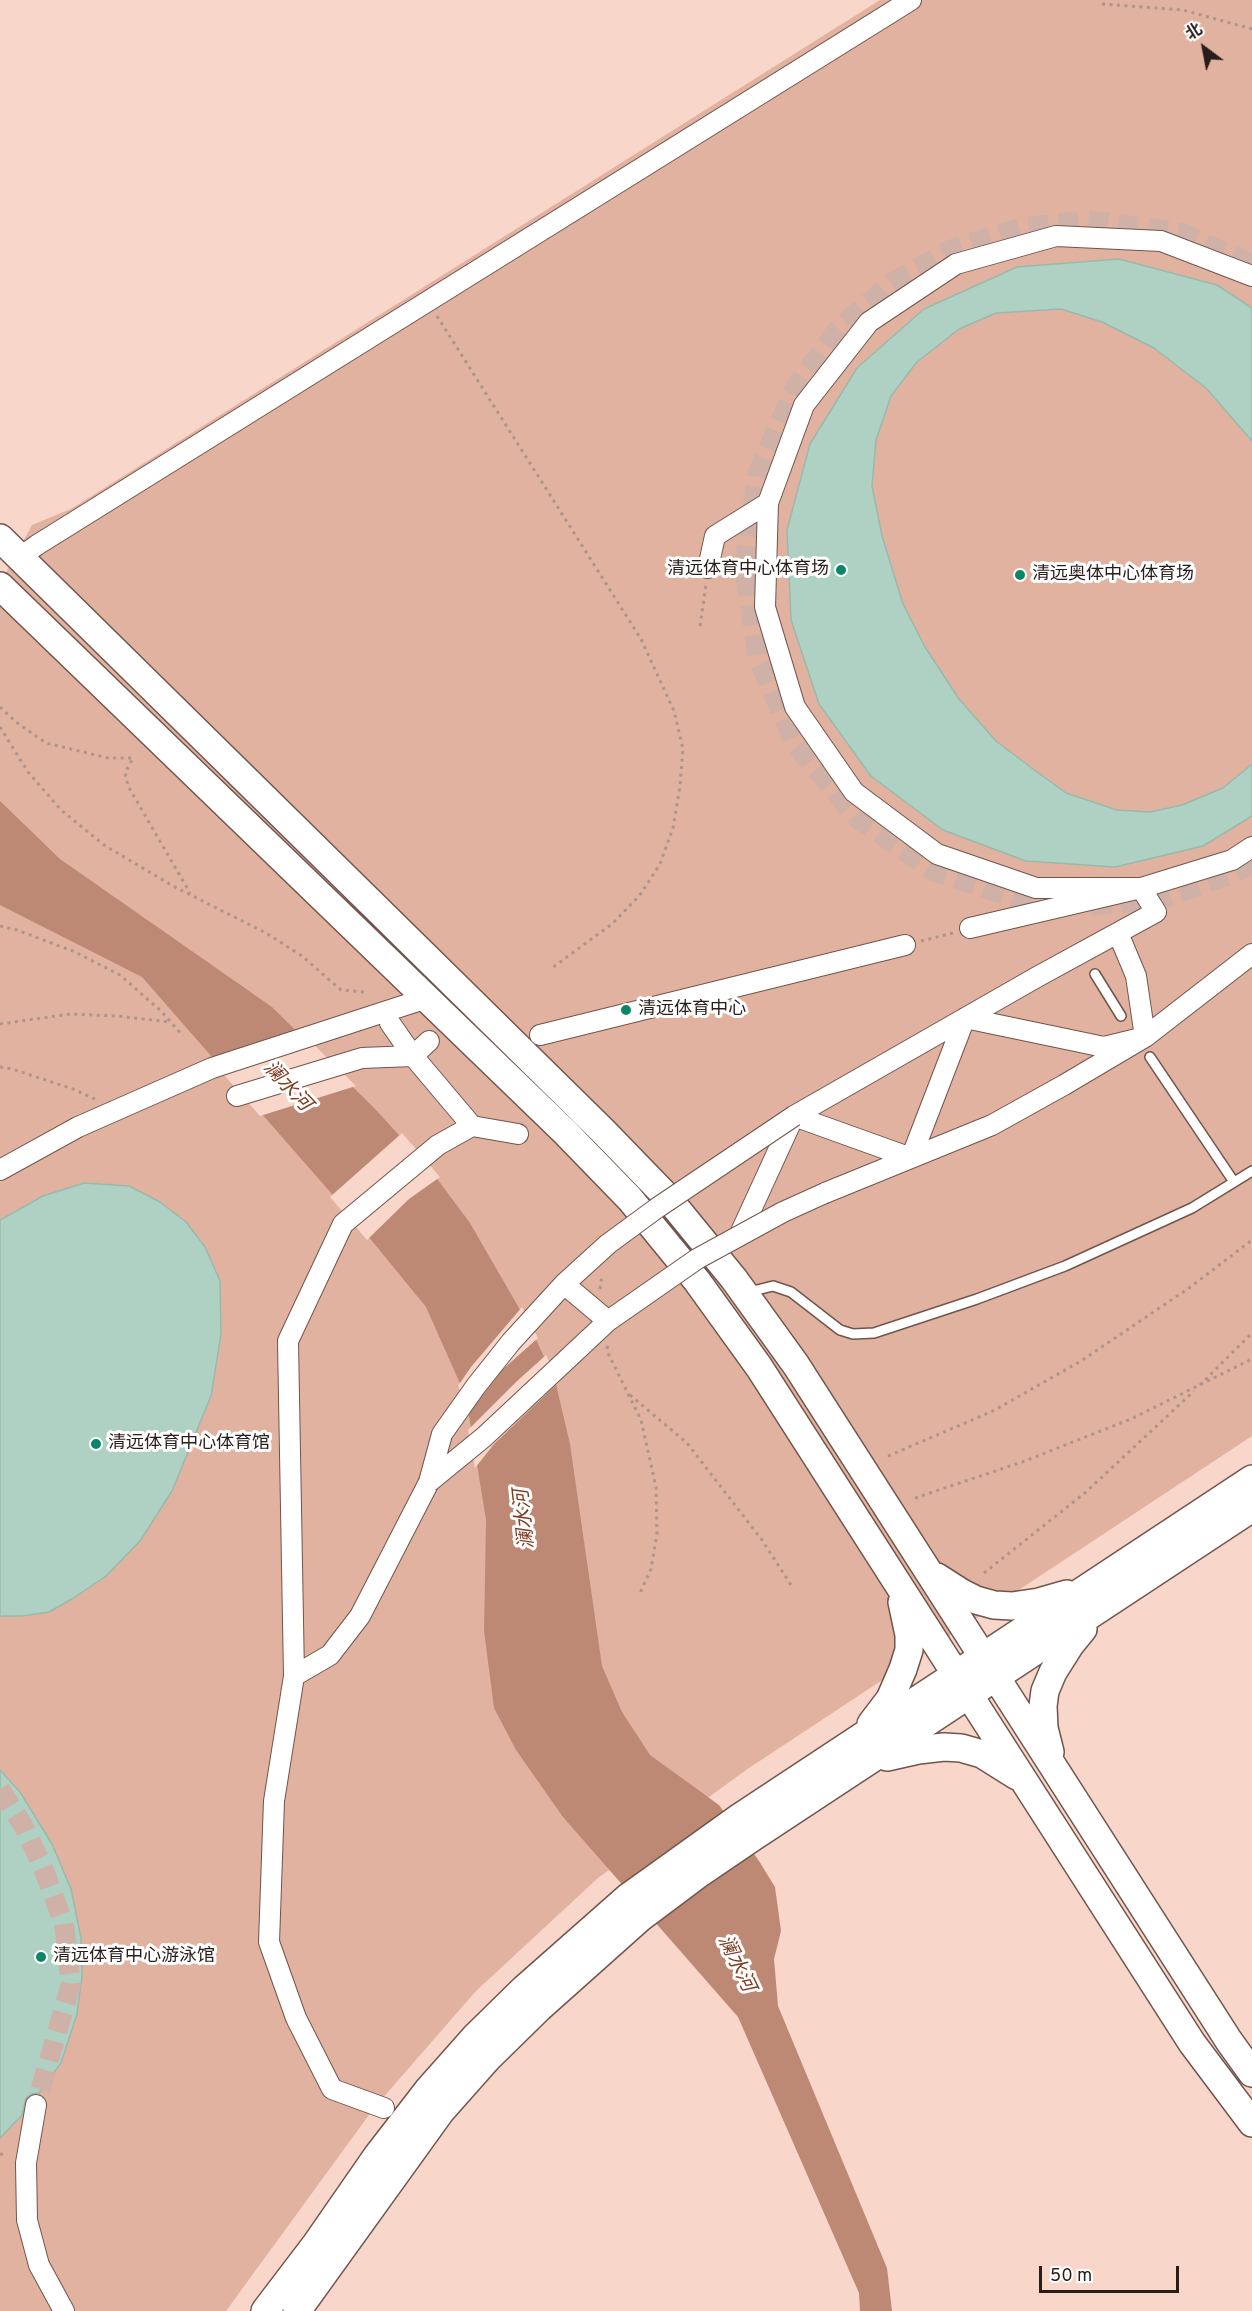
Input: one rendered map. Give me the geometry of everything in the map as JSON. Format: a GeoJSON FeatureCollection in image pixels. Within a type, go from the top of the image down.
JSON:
{"type":"FeatureCollection","features":[{"type":"Feature","properties":{"kind":"street"},"geometry":{"type":"LineString","coordinates":[[19,558],[912,0]]}},
{"type":"Feature","properties":{"kind":"street"},"geometry":{"type":"LineString","coordinates":[[1141,888],[1036,888],[937,855],[854,792],[795,707],[788,685],[765,607],[768,503],[804,405],[868,322],[956,264],[1056,236],[1161,241],[1252,276]]}},
{"type":"Feature","properties":{"kind":"street"},"geometry":{"type":"LineString","coordinates":[[708,568],[715,536],[768,503]]}},
{"type":"Feature","properties":{"kind":"street"},"geometry":{"type":"LineString","coordinates":[[0,538],[603,1131],[667,1197],[744,1293],[796,1365],[1228,2041],[1252,2073]]}},
{"type":"Feature","properties":{"kind":"street"},"geometry":{"type":"LineString","coordinates":[[0,586],[566,1133],[630,1199],[690,1272],[759,1367],[1192,2043],[1252,2123]]}},
{"type":"Feature","properties":{"kind":"street"},"geometry":{"type":"LineString","coordinates":[[970,928],[1141,888],[1232,860],[1252,847]]}},
{"type":"Feature","properties":{"kind":"street"},"geometry":{"type":"LineString","coordinates":[[294,1676],[330,1655],[360,1616],[429,1482],[442,1434],[511,1342],[564,1284],[608,1244],[657,1208],[794,1116],[964,1018],[1156,912],[1141,888]]}},
{"type":"Feature","properties":{"kind":"street"},"geometry":{"type":"LineString","coordinates":[[1118,933],[1136,976],[1145,1037]]}},
{"type":"Feature","properties":{"kind":"street"},"geometry":{"type":"LineString","coordinates":[[540,1035],[905,945]]}},
{"type":"Feature","properties":{"kind":"street"},"geometry":{"type":"LineString","coordinates":[[429,1482],[484,1437],[608,1321],[697,1259],[783,1212],[992,1125],[1145,1037],[1252,954]]}},
{"type":"Feature","properties":{"kind":"street"},"geometry":{"type":"LineString","coordinates":[[0,1170],[78,1127],[212,1068],[427,998]]}},
{"type":"Feature","properties":{"kind":"street"},"geometry":{"type":"LineString","coordinates":[[964,1018],[1104,1047],[1145,1037]]}},
{"type":"Feature","properties":{"kind":"street"},"geometry":{"type":"LineString","coordinates":[[911,1158],[964,1018]]}},
{"type":"Feature","properties":{"kind":"street"},"geometry":{"type":"LineString","coordinates":[[390,1023],[413,1056],[472,1126]]}},
{"type":"Feature","properties":{"kind":"street"},"geometry":{"type":"LineString","coordinates":[[237,1096],[362,1058],[413,1056],[429,1041]]}},
{"type":"Feature","properties":{"kind":"street"},"geometry":{"type":"LineString","coordinates":[[794,1116],[911,1158]]}},
{"type":"Feature","properties":{"kind":"street"},"geometry":{"type":"LineString","coordinates":[[739,1236],[794,1116]]}},
{"type":"Feature","properties":{"kind":"street"},"geometry":{"type":"LineString","coordinates":[[384,2108],[332,2089],[296,2018],[269,1942],[274,1801],[294,1676],[288,1341],[343,1224],[438,1145],[472,1126],[519,1134]]}},
{"type":"Feature","properties":{"kind":"street"},"geometry":{"type":"LineString","coordinates":[[564,1284],[608,1321]]}},
{"type":"Feature","properties":{"kind":"street"},"geometry":{"type":"LineString","coordinates":[[855,1770],[963,1685],[1094,1598],[1252,1479]]}},
{"type":"Feature","properties":{"kind":"street"},"geometry":{"type":"LineString","coordinates":[[927,1569],[962,1593],[994,1605],[1012,1606],[1094,1598],[1252,1508]]}},
{"type":"Feature","properties":{"kind":"street"},"geometry":{"type":"LineString","coordinates":[[860,1739],[890,1699],[909,1650],[906,1612],[891,1573]]}},
{"type":"Feature","properties":{"kind":"street"},"geometry":{"type":"LineString","coordinates":[[1054,1768],[1044,1728],[1045,1691],[1094,1598]]}},
{"type":"Feature","properties":{"kind":"street"},"geometry":{"type":"LineString","coordinates":[[265,2311],[316,2244],[377,2156],[428,2090],[475,2037],[525,1988],[746,1827],[860,1739],[963,1685]]}},
{"type":"Feature","properties":{"kind":"street"},"geometry":{"type":"LineString","coordinates":[[746,1827],[855,1770],[888,1757],[918,1750],[961,1748],[982,1754],[1024,1781]]}},
{"type":"Feature","properties":{"kind":"street"},"geometry":{"type":"LineString","coordinates":[[297,2311],[441,2111],[488,2058],[634,1908]]}},
{"type":"Feature","properties":{"kind":"street"},"geometry":{"type":"LineString","coordinates":[[36,2105],[26,2163],[27,2220],[39,2265],[64,2311]]}},
{"type":"Feature","properties":{"kind":"lane"},"geometry":{"type":"LineString","coordinates":[[1095,974],[1121,1016]]}},
{"type":"Feature","properties":{"kind":"lane"},"geometry":{"type":"LineString","coordinates":[[1150,1057],[1234,1182]]}},
{"type":"Feature","properties":{"kind":"lane"},"geometry":{"type":"LineString","coordinates":[[744,1293],[773,1286],[791,1292],[840,1329],[853,1334],[874,1333],[977,1299],[1065,1266],[1192,1208],[1252,1171]]}},
{"type":"Feature","properties":{"kind":"path"},"geometry":{"type":"LineString","coordinates":[[1102,4],[1183,10],[1252,29]]}},
{"type":"Feature","properties":{"kind":"path"},"geometry":{"type":"LineString","coordinates":[[428,301],[641,639],[674,711],[683,750],[673,828],[660,864],[640,895],[612,924],[552,968]]}},
{"type":"Feature","properties":{"kind":"path"},"geometry":{"type":"LineString","coordinates":[[700,626],[708,568]]}},
{"type":"Feature","properties":{"kind":"path"},"geometry":{"type":"LineString","coordinates":[[0,707],[16,722],[46,743],[108,758],[133,758],[125,773],[128,786],[190,894]]}},
{"type":"Feature","properties":{"kind":"path"},"geometry":{"type":"LineString","coordinates":[[0,727],[28,772],[61,810],[104,845],[190,894],[266,933],[302,956],[341,990],[365,992]]}},
{"type":"Feature","properties":{"kind":"path"},"geometry":{"type":"LineString","coordinates":[[0,926],[75,951],[120,975],[183,1036]]}},
{"type":"Feature","properties":{"kind":"path"},"geometry":{"type":"LineString","coordinates":[[905,945],[970,928]]}},
{"type":"Feature","properties":{"kind":"path"},"geometry":{"type":"LineString","coordinates":[[0,1024],[70,1014],[170,1022]]}},
{"type":"Feature","properties":{"kind":"path"},"geometry":{"type":"LineString","coordinates":[[0,1067],[73,1089],[104,1104]]}},
{"type":"Feature","properties":{"kind":"path"},"geometry":{"type":"LineString","coordinates":[[888,1456],[993,1411],[1081,1361],[1189,1288],[1252,1240]]}},
{"type":"Feature","properties":{"kind":"path"},"geometry":{"type":"LineString","coordinates":[[600,1293],[604,1271]]}},
{"type":"Feature","properties":{"kind":"path"},"geometry":{"type":"LineString","coordinates":[[984,1574],[1086,1492],[1252,1333]]}},
{"type":"Feature","properties":{"kind":"path"},"geometry":{"type":"LineString","coordinates":[[606,1344],[608,1353],[641,1420],[656,1487],[657,1534],[651,1569],[640,1593]]}},
{"type":"Feature","properties":{"kind":"path"},"geometry":{"type":"LineString","coordinates":[[915,1498],[1033,1458],[1131,1419],[1252,1359]]}},
{"type":"Feature","properties":{"kind":"path"},"geometry":{"type":"LineString","coordinates":[[628,1394],[687,1443],[762,1540],[791,1585]]}},
{"type":"Feature","properties":{"kind":"shaded area","name":"清远体育中心"},"geometry":{"type":"Polygon","coordinates":[[[880,0],[1252,0],[1252,1436],[746,1770],[598,1878],[476,1991],[374,2108],[226,2311],[0,2311],[0,584],[32,525],[71,509],[880,0]]]}},
{"type":"Feature","properties":{"kind":"water","name":"澜水河"},"geometry":{"type":"Polygon","coordinates":[[[0,801],[60,859],[272,1007],[376,1110],[429,1168],[470,1223],[530,1327],[555,1380],[570,1444],[602,1666],[622,1712],[650,1755],[719,1805],[775,1887],[781,1931],[774,1959],[778,2006],[887,2268],[892,2311],[860,2311],[859,2293],[738,2017],[563,1817],[516,1750],[494,1708],[484,1631],[486,1520],[466,1397],[426,1307],[359,1225],[142,977],[0,905],[0,801]]]}},
{"type":"Feature","properties":{"kind":"pier"},"geometry":{"type":"Polygon","coordinates":[[[299,1030],[356,1086],[260,1116],[209,1058],[299,1030]]]}},
{"type":"Feature","properties":{"kind":"pier"},"geometry":{"type":"Polygon","coordinates":[[[402,1133],[440,1177],[409,1199],[367,1240],[330,1197],[402,1133]]]}},
{"type":"Feature","properties":{"kind":"pier"},"geometry":{"type":"Polygon","coordinates":[[[522,1307],[538,1338],[502,1370],[466,1417],[463,1398],[458,1386],[471,1367],[522,1307]]]}},
{"type":"Feature","properties":{"kind":"pier"},"geometry":{"type":"Polygon","coordinates":[[[546,1355],[559,1382],[494,1444],[475,1468],[468,1430],[546,1355]]]}},
{"type":"Feature","properties":{"kind":"building","name":"清远体育中心体育场"},"geometry":{"type":"Polygon","coordinates":[[[1119,259],[1217,285],[1252,308],[1252,441],[1206,388],[1154,348],[1102,322],[1061,309],[996,313],[959,329],[917,362],[891,396],[876,440],[872,486],[882,536],[903,604],[925,647],[959,699],[996,741],[1066,793],[1117,810],[1150,812],[1182,805],[1223,788],[1252,764],[1252,816],[1203,846],[1115,867],[1026,861],[943,830],[871,776],[819,704],[791,620],[787,530],[810,444],[857,368],[924,309],[1017,267],[1119,259]]]}},
{"type":"Feature","properties":{"kind":"building","name":"清远体育中心体育馆"},"geometry":{"type":"Polygon","coordinates":[[[84,1183],[129,1186],[160,1202],[186,1222],[205,1247],[220,1281],[221,1334],[211,1396],[172,1491],[140,1541],[106,1576],[49,1612],[0,1616],[0,1220],[43,1196],[84,1183]]]}},
{"type":"Feature","properties":{"kind":"building","name":"清远体育中心游泳馆"},"geometry":{"type":"Polygon","coordinates":[[[0,1770],[20,1792],[52,1844],[71,1889],[81,1938],[82,1976],[77,2014],[61,2063],[39,2093],[31,2094],[26,2098],[22,2115],[0,2138],[0,1770]]]}},
{"type":"Feature","properties":{"kind":"tunnel"},"geometry":{"type":"LineString","coordinates":[[1062,904],[1025,901],[935,872],[857,818],[796,746],[758,659],[744,566],[758,472],[796,385],[838,329],[891,283],[952,249],[1019,228],[1088,220],[1182,233],[1252,264]]}},
{"type":"Feature","properties":{"kind":"tunnel"},"geometry":{"type":"LineString","coordinates":[[1091,906],[1167,897],[1235,873],[1252,863]]}},
{"type":"Feature","properties":{"kind":"tunnel"},"geometry":{"type":"LineString","coordinates":[[0,1789],[24,1827],[43,1868],[64,1924],[71,1984],[36,2105]]}},
{"type":"Feature","properties":{"kind":"place","name":"清远体育中心体育场"},"geometry":{"type":"Point","coordinates":[841,570]}},
{"type":"Feature","properties":{"kind":"place","name":"清远奥体中心体育场"},"geometry":{"type":"Point","coordinates":[1020,575]}},
{"type":"Feature","properties":{"kind":"place","name":"清远体育中心"},"geometry":{"type":"Point","coordinates":[626,1010]}},
{"type":"Feature","properties":{"kind":"place","name":"清远体育中心体育馆"},"geometry":{"type":"Point","coordinates":[96,1444]}},
{"type":"Feature","properties":{"kind":"place","name":"清远体育中心游泳馆"},"geometry":{"type":"Point","coordinates":[41,1957]}}]}
